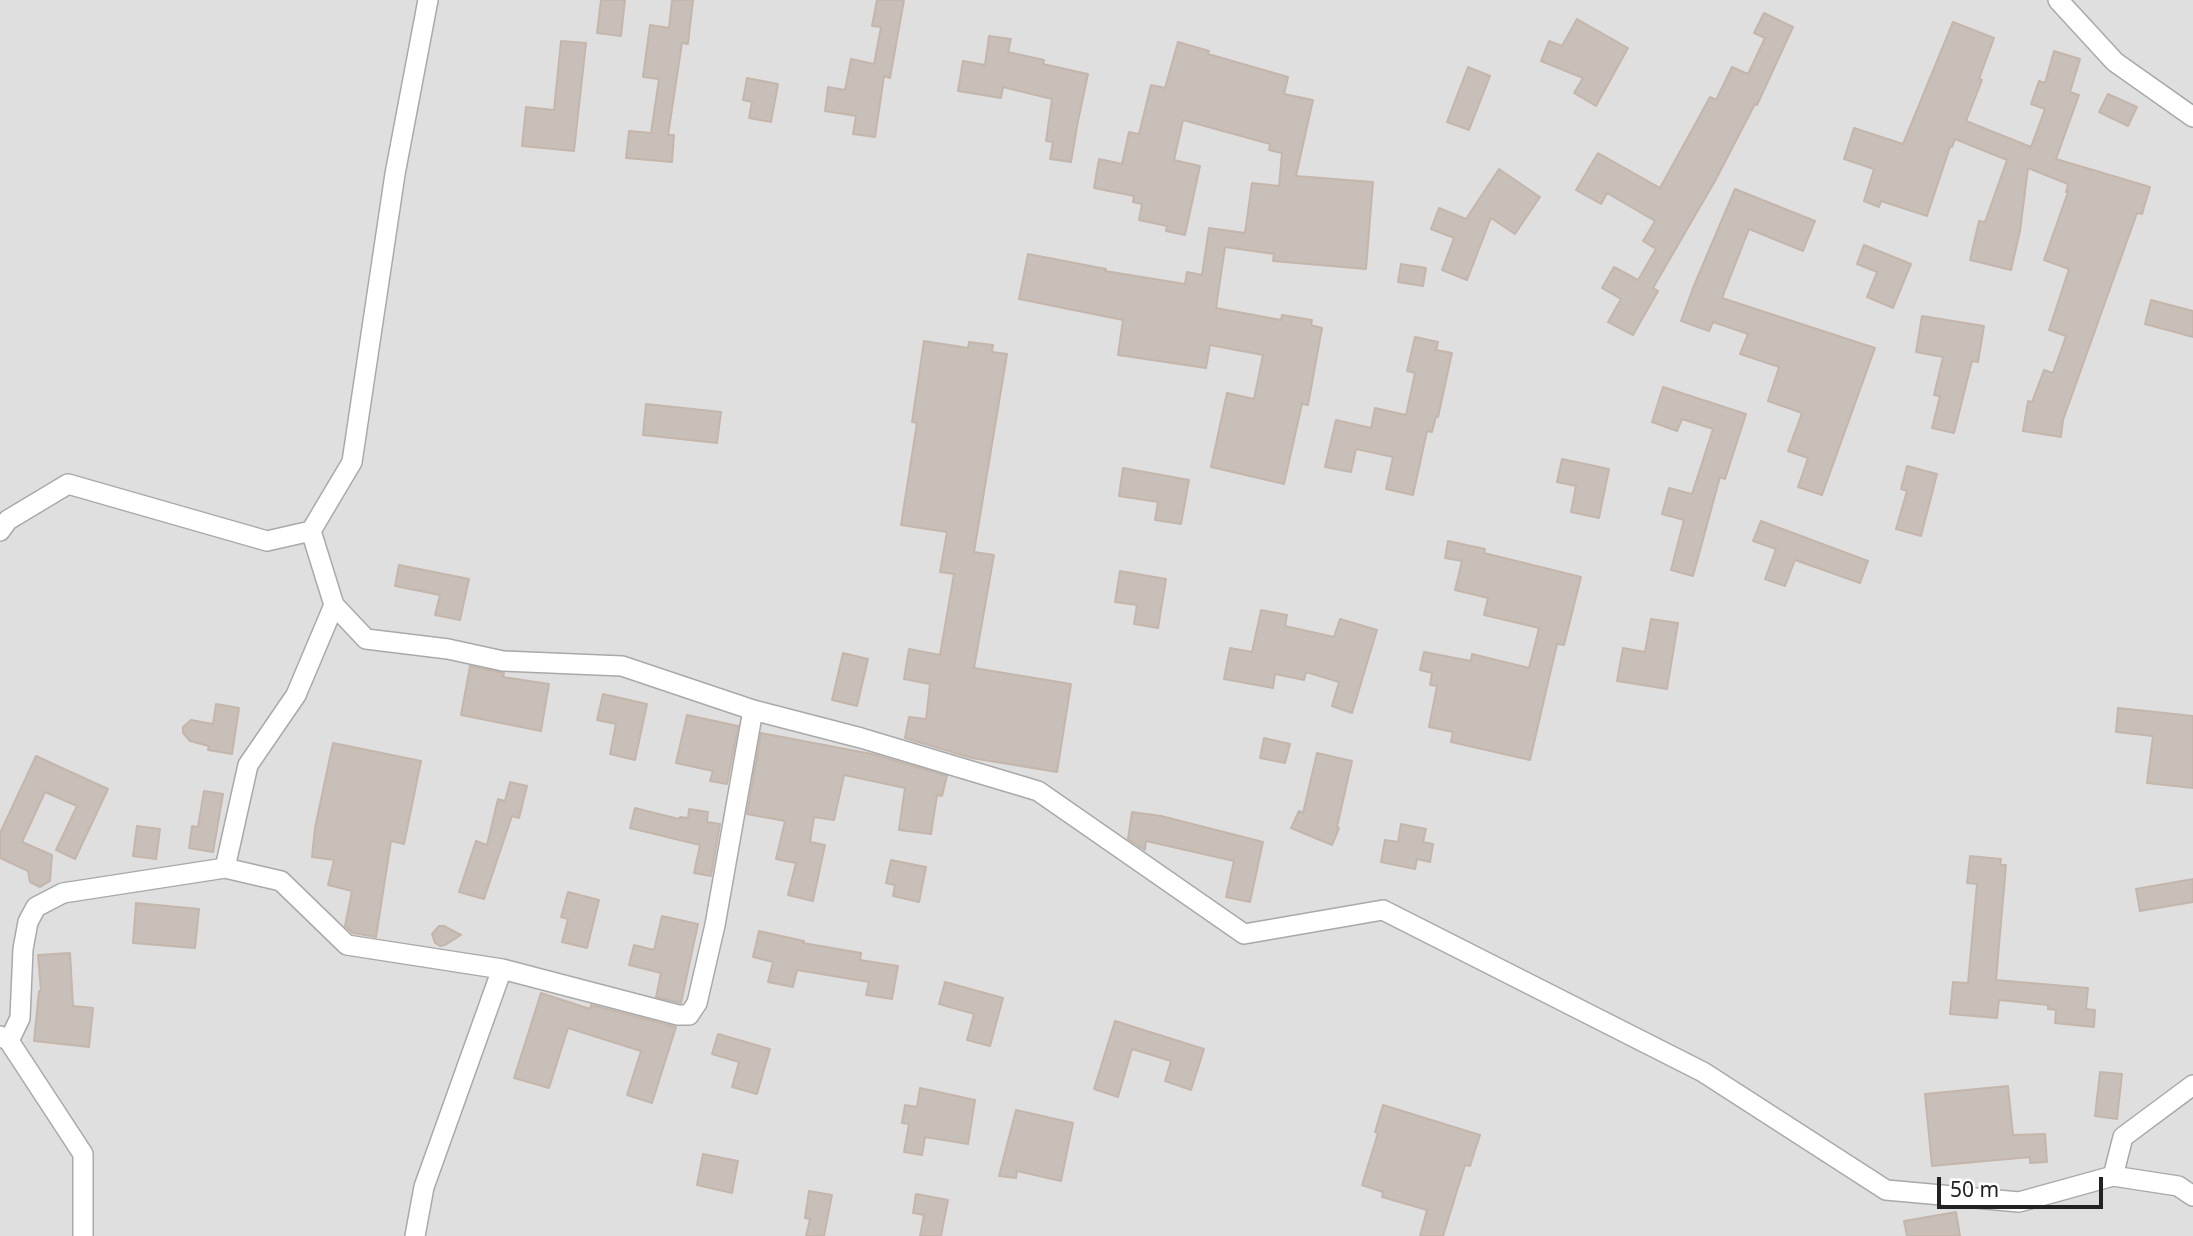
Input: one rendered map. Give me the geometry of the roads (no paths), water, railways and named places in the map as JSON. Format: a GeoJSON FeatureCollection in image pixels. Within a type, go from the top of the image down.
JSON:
{"type":"FeatureCollection","features":[{"type":"Feature","properties":{"kind":"street"},"geometry":{"type":"LineString","coordinates":[[0,531],[8,520],[68,484],[267,541],[311,531],[352,462],[395,174],[428,0]]}},
{"type":"Feature","properties":{"kind":"street"},"geometry":{"type":"LineString","coordinates":[[2058,0],[2115,62],[2193,117]]}},
{"type":"Feature","properties":{"kind":"street"},"geometry":{"type":"LineString","coordinates":[[311,531],[334,605],[366,639],[448,649],[503,661],[622,666],[753,710],[861,738],[1038,792],[1244,934],[1383,910],[1703,1072],[1886,1190],[2020,1202],[2113,1176],[2178,1186],[2193,1196]]}},
{"type":"Feature","properties":{"kind":"street"},"geometry":{"type":"LineString","coordinates":[[225,868],[248,765],[296,695],[334,605]]}},
{"type":"Feature","properties":{"kind":"street"},"geometry":{"type":"LineString","coordinates":[[83,1236],[83,1154],[4,1039],[20,1018],[23,949],[28,922],[36,907],[63,893],[225,868],[281,881],[347,944],[502,970],[678,1016],[689,1015],[697,1003],[715,925],[753,710]]}},
{"type":"Feature","properties":{"kind":"street"},"geometry":{"type":"LineString","coordinates":[[415,1236],[424,1187],[502,970]]}},
{"type":"Feature","properties":{"kind":"street"},"geometry":{"type":"LineString","coordinates":[[2113,1176],[2123,1138],[2193,1085]]}}]}
